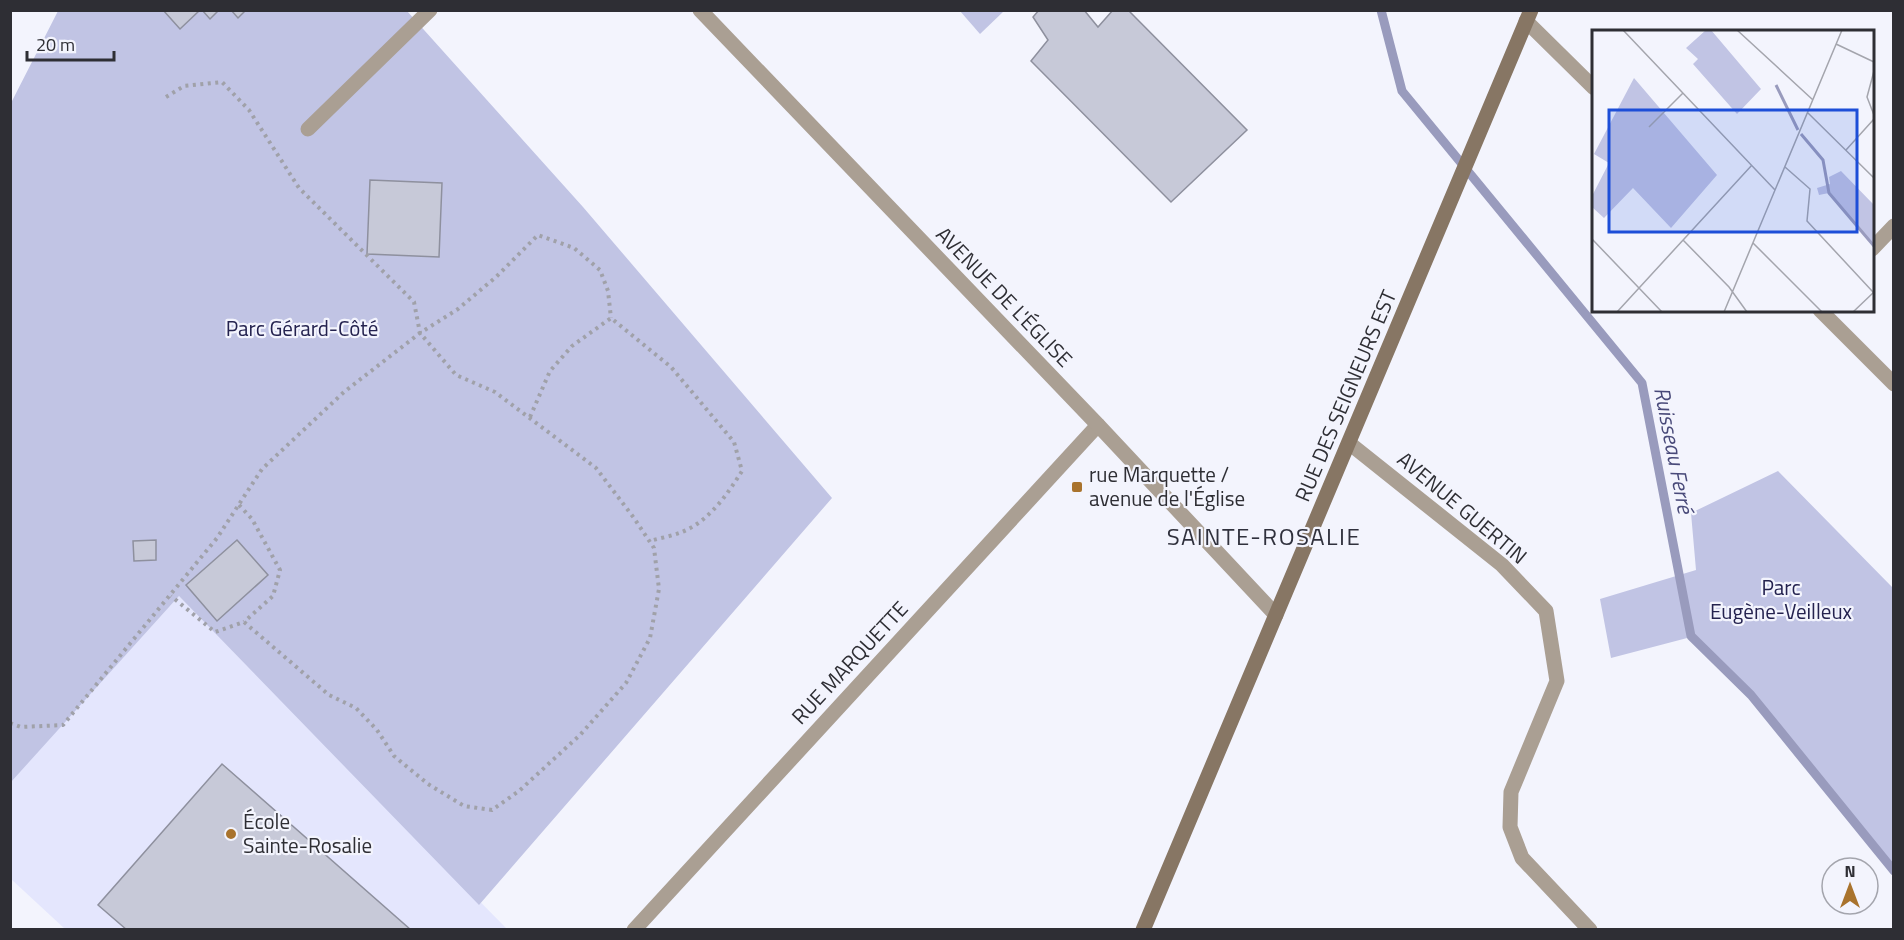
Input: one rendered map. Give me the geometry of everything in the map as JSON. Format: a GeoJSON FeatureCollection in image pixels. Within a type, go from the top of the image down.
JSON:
{"type":"FeatureCollection","features":[{"type":"Feature","properties":{"kind":"main road","name":"RUE DES SEIGNEURS EST"},"geometry":{"type":"LineString","coordinates":[[1143,930],[1529,16]]}},
{"type":"Feature","properties":{"kind":"street"},"geometry":{"type":"LineString","coordinates":[[309,129],[430,10]]}},
{"type":"Feature","properties":{"kind":"street","name":"AVENUE DE L'ÉGLISE"},"geometry":{"type":"LineString","coordinates":[[700,10],[1098,424],[1276,615]]}},
{"type":"Feature","properties":{"kind":"street"},"geometry":{"type":"LineString","coordinates":[[1529,16],[1592,87]]}},
{"type":"Feature","properties":{"kind":"street"},"geometry":{"type":"LineString","coordinates":[[1874,247],[1893,226]]}},
{"type":"Feature","properties":{"kind":"street"},"geometry":{"type":"LineString","coordinates":[[1822,312],[1893,384]]}},
{"type":"Feature","properties":{"kind":"street","name":"RUE MARQUETTE"},"geometry":{"type":"LineString","coordinates":[[634,930],[1098,424]]}},
{"type":"Feature","properties":{"kind":"street","name":"AVENUE GUERTIN"},"geometry":{"type":"LineString","coordinates":[[1349,443],[1502,565],[1546,611],[1557,681],[1511,792],[1510,827],[1522,858],[1590,930]]}},
{"type":"Feature","properties":{"kind":"path"},"geometry":{"type":"LineString","coordinates":[[166,97],[184,86],[222,82],[249,111],[299,188],[414,302],[420,333],[456,375],[495,392],[596,468],[654,548],[659,589],[650,638],[626,683],[580,735],[519,790],[492,810],[464,806],[428,784],[394,756],[377,730],[356,708],[329,695],[244,622]]}},
{"type":"Feature","properties":{"kind":"path"},"geometry":{"type":"LineString","coordinates":[[10,723],[21,726],[63,725],[217,538],[261,469],[344,392],[420,333],[458,309],[496,277],[538,235],[574,248],[600,270],[608,291],[611,318],[671,367],[734,442],[742,471],[724,498],[706,516],[684,531],[650,541]]}},
{"type":"Feature","properties":{"kind":"path"},"geometry":{"type":"LineString","coordinates":[[530,417],[550,371],[572,346],[611,318]]}},
{"type":"Feature","properties":{"kind":"path"},"geometry":{"type":"LineString","coordinates":[[171,596],[215,632],[244,622],[273,596],[280,570],[252,519],[238,505]]}},
{"type":"Feature","properties":{"kind":"shaded area"},"geometry":{"type":"Polygon","coordinates":[[[179,596],[507,929],[65,929],[11,879],[10,782],[179,596]]]}},
{"type":"Feature","properties":{"kind":"green space","name":"Parc Gérard-Côté"},"geometry":{"type":"Polygon","coordinates":[[[58,11],[407,11],[583,207],[832,498],[479,905],[179,596],[11,782],[11,103],[58,11]]]}},
{"type":"Feature","properties":{"kind":"green space"},"geometry":{"type":"Polygon","coordinates":[[[960,11],[1004,11],[980,34],[960,11]]]}},
{"type":"Feature","properties":{"kind":"green space","name":"Parc Eugène-Veilleux"},"geometry":{"type":"Polygon","coordinates":[[[1778,471],[1893,588],[1893,871],[1751,695],[1691,637],[1611,658],[1600,599],[1696,570],[1691,513],[1778,471]]]}},
{"type":"Feature","properties":{"kind":"building"},"geometry":{"type":"Polygon","coordinates":[[[163,10],[200,10],[180,29],[163,10]]]}},
{"type":"Feature","properties":{"kind":"building"},"geometry":{"type":"Polygon","coordinates":[[[202,10],[219,10],[210,19],[202,10]]]}},
{"type":"Feature","properties":{"kind":"building"},"geometry":{"type":"Polygon","coordinates":[[[231,10],[246,10],[238,18],[231,10]]]}},
{"type":"Feature","properties":{"kind":"building"},"geometry":{"type":"Polygon","coordinates":[[[1039,10],[1084,10],[1098,27],[1113,10],[1128,10],[1247,130],[1171,202],[1031,61],[1048,40],[1033,17],[1039,10]]]}},
{"type":"Feature","properties":{"kind":"building"},"geometry":{"type":"Polygon","coordinates":[[[370,180],[442,183],[439,257],[367,254],[370,180]]]}},
{"type":"Feature","properties":{"kind":"building"},"geometry":{"type":"Polygon","coordinates":[[[156,540],[156,560],[134,561],[133,541],[156,540]]]}},
{"type":"Feature","properties":{"kind":"building"},"geometry":{"type":"Polygon","coordinates":[[[237,540],[268,575],[217,621],[186,585],[237,540]]]}},
{"type":"Feature","properties":{"kind":"building","name":"École Sainte-Rosalie"},"geometry":{"type":"Polygon","coordinates":[[[222,764],[411,930],[127,930],[98,905],[222,764]]]}},
{"type":"Feature","properties":{"kind":"waterway","name":"Ruisseau Ferré"},"geometry":{"type":"LineString","coordinates":[[1381,10],[1402,91],[1642,383],[1691,636],[1751,695],[1894,871]]}},
{"type":"Feature","properties":{"kind":"place","name":"rue Marquette / avenue de l'Église"},"geometry":{"type":"Point","coordinates":[1077,487]}},
{"type":"Feature","properties":{"kind":"place","name":"École Sainte-Rosalie"},"geometry":{"type":"Point","coordinates":[231,834]}},
{"type":"Feature","properties":{"kind":"district","name":"SAINTE-ROSALIE"},"geometry":{"type":"Point","coordinates":[1264,537]}}]}
